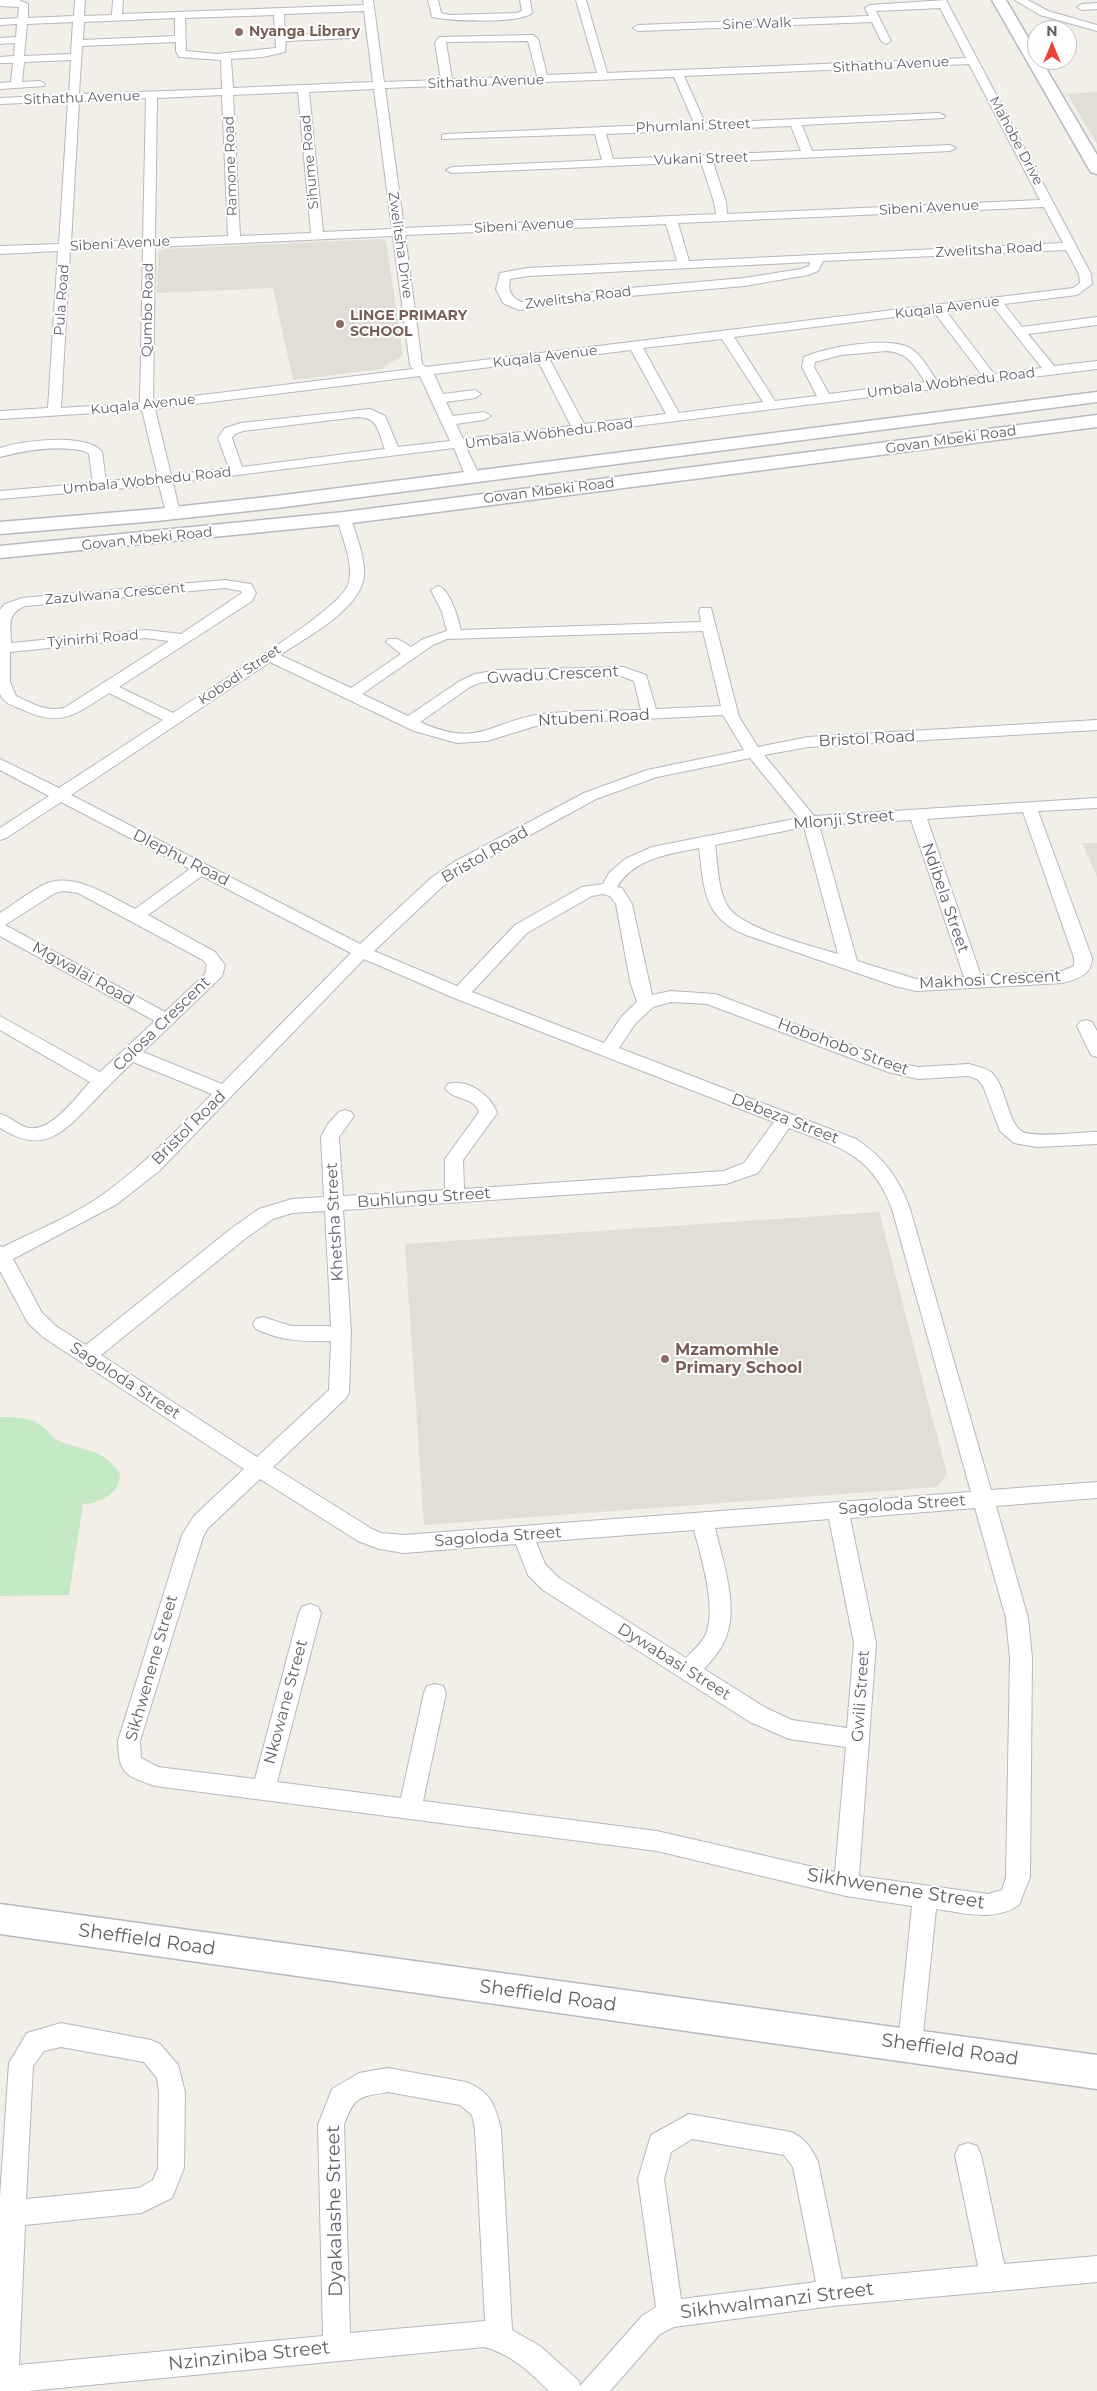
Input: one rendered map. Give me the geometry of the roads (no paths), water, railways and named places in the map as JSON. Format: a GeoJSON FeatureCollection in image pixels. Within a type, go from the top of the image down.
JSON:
{"type":"FeatureCollection","features":[{"type":"Feature","properties":{"kind":"main road"},"geometry":{"type":"LineString","coordinates":[[999,0],[1095,162]]}},
{"type":"Feature","properties":{"kind":"main road","name":"Govan Mbeki Road"},"geometry":{"type":"LineString","coordinates":[[0,528],[174,513],[1097,398]]}},
{"type":"Feature","properties":{"kind":"main road","name":"Govan Mbeki Road"},"geometry":{"type":"LineString","coordinates":[[0,552],[123,542],[344,518],[1097,421]]}},
{"type":"Feature","properties":{"kind":"main road","name":"Sheffield Road"},"geometry":{"type":"LineString","coordinates":[[0,1919],[354,1970],[910,2044],[1097,2072]]}},
{"type":"Feature","properties":{"kind":"street"},"geometry":{"type":"LineString","coordinates":[[76,98],[80,0]]}},
{"type":"Feature","properties":{"kind":"street"},"geometry":{"type":"LineString","coordinates":[[117,18],[118,0]]}},
{"type":"Feature","properties":{"kind":"street"},"geometry":{"type":"LineString","coordinates":[[252,0],[253,12]]}},
{"type":"Feature","properties":{"kind":"street"},"geometry":{"type":"LineString","coordinates":[[433,0],[435,12],[441,18],[482,13],[524,14],[527,10],[525,0]]}},
{"type":"Feature","properties":{"kind":"street"},"geometry":{"type":"LineString","coordinates":[[582,0],[603,77]]}},
{"type":"Feature","properties":{"kind":"street"},"geometry":{"type":"LineString","coordinates":[[1020,0],[1044,13],[1097,28]]}},
{"type":"Feature","properties":{"kind":"street"},"geometry":{"type":"LineString","coordinates":[[0,3],[22,4],[16,85]]}},
{"type":"Feature","properties":{"kind":"street"},"geometry":{"type":"LineString","coordinates":[[886,41],[868,4],[942,3]]}},
{"type":"Feature","properties":{"kind":"street","name":"Mahobe Drive"},"geometry":{"type":"LineString","coordinates":[[942,3],[1049,203],[1085,274],[1086,284]]}},
{"type":"Feature","properties":{"kind":"street"},"geometry":{"type":"LineString","coordinates":[[0,22],[117,18],[183,13],[279,11],[314,5],[368,4]]}},
{"type":"Feature","properties":{"kind":"street","name":"Zwelitsha Drive"},"geometry":{"type":"LineString","coordinates":[[368,4],[416,365],[429,377],[473,477]]}},
{"type":"Feature","properties":{"kind":"street"},"geometry":{"type":"LineString","coordinates":[[1082,6],[1097,6]]}},
{"type":"Feature","properties":{"kind":"street"},"geometry":{"type":"LineString","coordinates":[[183,13],[180,39],[183,56],[226,56],[279,52],[282,49],[279,11]]}},
{"type":"Feature","properties":{"kind":"street","name":"Sine Walk"},"geometry":{"type":"LineString","coordinates":[[638,28],[875,19]]}},
{"type":"Feature","properties":{"kind":"street"},"geometry":{"type":"LineString","coordinates":[[281,38],[352,35]]}},
{"type":"Feature","properties":{"kind":"street"},"geometry":{"type":"LineString","coordinates":[[447,83],[440,43],[443,39],[455,38],[529,37],[533,39],[543,80]]}},
{"type":"Feature","properties":{"kind":"street"},"geometry":{"type":"LineString","coordinates":[[78,43],[180,39]]}},
{"type":"Feature","properties":{"kind":"street"},"geometry":{"type":"LineString","coordinates":[[0,41],[20,40]]}},
{"type":"Feature","properties":{"kind":"street"},"geometry":{"type":"LineString","coordinates":[[226,56],[228,92]]}},
{"type":"Feature","properties":{"kind":"street"},"geometry":{"type":"LineString","coordinates":[[0,60],[78,57]]}},
{"type":"Feature","properties":{"kind":"street","name":"Sithathu Avenue"},"geometry":{"type":"LineString","coordinates":[[0,101],[973,62]]}},
{"type":"Feature","properties":{"kind":"street"},"geometry":{"type":"LineString","coordinates":[[678,74],[700,126]]}},
{"type":"Feature","properties":{"kind":"street"},"geometry":{"type":"LineString","coordinates":[[0,86],[40,84]]}},
{"type":"Feature","properties":{"kind":"street","name":"Sihume Road"},"geometry":{"type":"LineString","coordinates":[[303,89],[317,236]]}},
{"type":"Feature","properties":{"kind":"street","name":"Ramone Road"},"geometry":{"type":"LineString","coordinates":[[228,92],[234,239]]}},
{"type":"Feature","properties":{"kind":"street","name":"Qumbo Road"},"geometry":{"type":"LineString","coordinates":[[148,405],[146,400],[152,95]]}},
{"type":"Feature","properties":{"kind":"street","name":"Pula Road"},"geometry":{"type":"LineString","coordinates":[[54,413],[76,98]]}},
{"type":"Feature","properties":{"kind":"street","name":"Phumlani Street"},"geometry":{"type":"LineString","coordinates":[[446,137],[939,116]]}},
{"type":"Feature","properties":{"kind":"street"},"geometry":{"type":"LineString","coordinates":[[795,122],[808,155]]}},
{"type":"Feature","properties":{"kind":"street"},"geometry":{"type":"LineString","coordinates":[[599,130],[608,163]]}},
{"type":"Feature","properties":{"kind":"street","name":"Vukani Street"},"geometry":{"type":"LineString","coordinates":[[452,170],[950,148]]}},
{"type":"Feature","properties":{"kind":"street"},"geometry":{"type":"LineString","coordinates":[[706,159],[722,218]]}},
{"type":"Feature","properties":{"kind":"street","name":"Sibeni Avenue"},"geometry":{"type":"LineString","coordinates":[[0,250],[1049,203]]}},
{"type":"Feature","properties":{"kind":"street"},"geometry":{"type":"LineString","coordinates":[[671,220],[684,265]]}},
{"type":"Feature","properties":{"kind":"street","name":"Zwelitsha Road"},"geometry":{"type":"LineString","coordinates":[[818,258],[812,270],[778,276],[519,306],[507,300],[502,289],[504,276],[521,272],[1071,246]]}},
{"type":"Feature","properties":{"kind":"street","name":"Kuqala Avenue"},"geometry":{"type":"LineString","coordinates":[[0,415],[54,413],[148,405],[286,389],[1064,294],[1077,291],[1086,284]]}},
{"type":"Feature","properties":{"kind":"street"},"geometry":{"type":"LineString","coordinates":[[996,302],[1050,370]]}},
{"type":"Feature","properties":{"kind":"street"},"geometry":{"type":"LineString","coordinates":[[938,309],[991,378]]}},
{"type":"Feature","properties":{"kind":"street"},"geometry":{"type":"LineString","coordinates":[[1019,331],[1097,321]]}},
{"type":"Feature","properties":{"kind":"street"},"geometry":{"type":"LineString","coordinates":[[831,322],[850,351]]}},
{"type":"Feature","properties":{"kind":"street"},"geometry":{"type":"LineString","coordinates":[[726,335],[772,406]]}},
{"type":"Feature","properties":{"kind":"street"},"geometry":{"type":"LineString","coordinates":[[635,346],[675,418]]}},
{"type":"Feature","properties":{"kind":"street"},"geometry":{"type":"LineString","coordinates":[[825,399],[808,367],[809,360],[850,351],[882,347],[902,348],[934,385]]}},
{"type":"Feature","properties":{"kind":"street"},"geometry":{"type":"LineString","coordinates":[[542,357],[580,430]]}},
{"type":"Feature","properties":{"kind":"street","name":"Umbala Wobhedu Road"},"geometry":{"type":"LineString","coordinates":[[0,495],[237,472],[1097,365]]}},
{"type":"Feature","properties":{"kind":"street"},"geometry":{"type":"LineString","coordinates":[[286,389],[298,420]]}},
{"type":"Feature","properties":{"kind":"street"},"geometry":{"type":"LineString","coordinates":[[438,399],[475,394]]}},
{"type":"Feature","properties":{"kind":"street"},"geometry":{"type":"LineString","coordinates":[[148,405],[174,513]]}},
{"type":"Feature","properties":{"kind":"street"},"geometry":{"type":"LineString","coordinates":[[237,472],[225,438],[230,431],[241,427],[357,412],[376,415],[380,419],[393,452]]}},
{"type":"Feature","properties":{"kind":"street"},"geometry":{"type":"LineString","coordinates":[[448,421],[484,416]]}},
{"type":"Feature","properties":{"kind":"street"},"geometry":{"type":"LineString","coordinates":[[0,453],[16,448],[85,446],[95,452],[100,486]]}},
{"type":"Feature","properties":{"kind":"street","name":"Kobodi Street"},"geometry":{"type":"LineString","coordinates":[[0,835],[323,620],[346,602],[354,591],[358,574],[344,518]]}},
{"type":"Feature","properties":{"kind":"street","name":"Zazulwana Crescent"},"geometry":{"type":"LineString","coordinates":[[224,584],[236,584],[249,590],[248,598],[69,712],[54,715],[41,713],[10,698],[2,682],[2,648],[4,614],[10,607],[22,602],[224,584]]}},
{"type":"Feature","properties":{"kind":"street"},"geometry":{"type":"LineString","coordinates":[[438,590],[449,612],[455,634]]}},
{"type":"Feature","properties":{"kind":"street"},"geometry":{"type":"LineString","coordinates":[[706,611],[730,710],[737,728],[752,752],[810,821],[849,964]]}},
{"type":"Feature","properties":{"kind":"street"},"geometry":{"type":"LineString","coordinates":[[641,612],[644,628]]}},
{"type":"Feature","properties":{"kind":"street"},"geometry":{"type":"LineString","coordinates":[[351,694],[435,639],[455,634],[577,623],[644,628],[710,626]]}},
{"type":"Feature","properties":{"kind":"street","name":"Tyinirhi Road"},"geometry":{"type":"LineString","coordinates":[[2,648],[139,634],[184,638]]}},
{"type":"Feature","properties":{"kind":"street"},"geometry":{"type":"LineString","coordinates":[[393,642],[411,653]]}},
{"type":"Feature","properties":{"kind":"street","name":"Ntubeni Road"},"geometry":{"type":"LineString","coordinates":[[269,656],[410,722],[441,734],[467,739],[485,737],[526,722],[542,719],[730,710]]}},
{"type":"Feature","properties":{"kind":"street","name":"Gwadu Crescent"},"geometry":{"type":"LineString","coordinates":[[410,722],[465,684],[475,679],[499,675],[623,671],[641,678],[650,714]]}},
{"type":"Feature","properties":{"kind":"street"},"geometry":{"type":"LineString","coordinates":[[108,687],[174,719]]}},
{"type":"Feature","properties":{"kind":"street","name":"Bristol Road"},"geometry":{"type":"LineString","coordinates":[[1,1255],[58,1228],[110,1198],[152,1166],[362,952],[419,897],[444,876],[590,796],[653,773],[808,742],[1097,725]]}},
{"type":"Feature","properties":{"kind":"street","name":"Dlephu Road"},"geometry":{"type":"LineString","coordinates":[[0,764],[362,952]]}},
{"type":"Feature","properties":{"kind":"street","name":"Mlonji Street"},"geometry":{"type":"LineString","coordinates":[[608,889],[624,868],[641,857],[658,851],[707,843],[810,821],[1097,803]]}},
{"type":"Feature","properties":{"kind":"street","name":"Makhosi Crescent"},"geometry":{"type":"LineString","coordinates":[[707,843],[715,896],[724,915],[735,924],[752,931],[901,982],[916,984],[1063,977],[1075,974],[1084,963],[1029,808]]}},
{"type":"Feature","properties":{"kind":"street","name":"Ndibela Street"},"geometry":{"type":"LineString","coordinates":[[917,814],[974,982]]}},
{"type":"Feature","properties":{"kind":"street"},"geometry":{"type":"LineString","coordinates":[[136,916],[201,868]]}},
{"type":"Feature","properties":{"kind":"street","name":"Colosa Crescent"},"geometry":{"type":"LineString","coordinates":[[0,921],[50,888],[64,886],[82,890],[136,916],[209,956],[216,965],[213,976],[102,1081],[57,1128],[37,1134],[20,1133],[0,1120]]}},
{"type":"Feature","properties":{"kind":"street"},"geometry":{"type":"LineString","coordinates":[[460,994],[521,929],[588,891],[608,889],[616,892],[624,904],[639,982],[646,1002],[629,1018],[608,1051]]}},
{"type":"Feature","properties":{"kind":"street","name":"Mgwalai Road"},"geometry":{"type":"LineString","coordinates":[[0,929],[166,1020]]}},
{"type":"Feature","properties":{"kind":"street","name":"Debeza Street"},"geometry":{"type":"LineString","coordinates":[[362,952],[460,994],[850,1144],[871,1158],[893,1186],[983,1498]]}},
{"type":"Feature","properties":{"kind":"street","name":"Hobohobo Street"},"geometry":{"type":"LineString","coordinates":[[646,1002],[677,995],[708,998],[894,1068],[918,1073],[968,1070],[983,1075],[991,1084],[1009,1132],[1020,1139],[1037,1141],[1097,1138]]}},
{"type":"Feature","properties":{"kind":"street"},"geometry":{"type":"LineString","coordinates":[[0,1022],[102,1081]]}},
{"type":"Feature","properties":{"kind":"street"},"geometry":{"type":"LineString","coordinates":[[1086,1026],[1097,1051]]}},
{"type":"Feature","properties":{"kind":"street"},"geometry":{"type":"LineString","coordinates":[[131,1054],[224,1092]]}},
{"type":"Feature","properties":{"kind":"street"},"geometry":{"type":"LineString","coordinates":[[454,1088],[481,1099],[487,1106],[488,1113],[454,1159],[455,1196]]}},
{"type":"Feature","properties":{"kind":"street","name":"Khetsha Street"},"geometry":{"type":"LineString","coordinates":[[260,1469],[339,1393],[341,1333],[330,1137],[334,1128],[345,1116]]}},
{"type":"Feature","properties":{"kind":"street","name":"Buhlungu Street"},"geometry":{"type":"LineString","coordinates":[[86,1356],[266,1214],[292,1206],[455,1196],[737,1174],[751,1168],[786,1119]]}},
{"type":"Feature","properties":{"kind":"street","name":"Sagoloda Street"},"geometry":{"type":"LineString","coordinates":[[1,1255],[35,1318],[50,1332],[260,1469],[365,1535],[379,1541],[404,1544],[1097,1490]]}},
{"type":"Feature","properties":{"kind":"street"},"geometry":{"type":"LineString","coordinates":[[263,1324],[276,1331],[288,1334],[341,1333]]}},
{"type":"Feature","properties":{"kind":"street","name":"Sikhwenene Street"},"geometry":{"type":"LineString","coordinates":[[260,1469],[201,1522],[193,1535],[129,1741],[130,1763],[155,1776],[657,1841],[846,1885],[988,1906],[1002,1903],[1011,1897],[1018,1876],[1020,1638],[996,1541],[983,1498]]}},
{"type":"Feature","properties":{"kind":"street","name":"Gwili Street"},"geometry":{"type":"LineString","coordinates":[[838,1510],[865,1643],[846,1885]]}},
{"type":"Feature","properties":{"kind":"street"},"geometry":{"type":"LineString","coordinates":[[689,1671],[713,1642],[720,1621],[703,1521]]}},
{"type":"Feature","properties":{"kind":"street","name":"Dywabasi Street"},"geometry":{"type":"LineString","coordinates":[[523,1535],[531,1561],[541,1576],[776,1725],[810,1733],[858,1739]]}},
{"type":"Feature","properties":{"kind":"street","name":"Nkowane Street"},"geometry":{"type":"LineString","coordinates":[[263,1791],[310,1613]]}},
{"type":"Feature","properties":{"kind":"street"},"geometry":{"type":"LineString","coordinates":[[410,1809],[435,1693]]}},
{"type":"Feature","properties":{"kind":"street"},"geometry":{"type":"LineString","coordinates":[[910,2044],[925,1897]]}},
{"type":"Feature","properties":{"kind":"street"},"geometry":{"type":"LineString","coordinates":[[2,2380],[12,2213],[21,2063],[36,2041],[61,2035],[151,2052],[169,2073],[172,2092],[171,2168],[163,2189],[141,2200],[12,2213]]}},
{"type":"Feature","properties":{"kind":"street","name":"Dyakalashe Street"},"geometry":{"type":"LineString","coordinates":[[338,2348],[331,2125],[341,2096],[359,2085],[388,2080],[466,2094],[483,2108],[488,2129],[499,2336]]}},
{"type":"Feature","properties":{"kind":"street"},"geometry":{"type":"LineString","coordinates":[[670,2314],[651,2179],[660,2144],[689,2126],[791,2144],[805,2162],[832,2293]]}},
{"type":"Feature","properties":{"kind":"street"},"geometry":{"type":"LineString","coordinates":[[968,2155],[994,2278]]}},
{"type":"Feature","properties":{"kind":"street","name":"Sikhwalmanzi Street"},"geometry":{"type":"LineString","coordinates":[[592,2391],[651,2325],[670,2314],[832,2293],[1097,2269]]}},
{"type":"Feature","properties":{"kind":"street","name":"Nzinziniba Street"},"geometry":{"type":"LineString","coordinates":[[2,2380],[459,2335],[499,2336]]}},
{"type":"Feature","properties":{"kind":"street"},"geometry":{"type":"LineString","coordinates":[[499,2336],[530,2355],[569,2391]]}},
{"type":"Feature","properties":{"kind":"place","name":"Nyanga Library"},"geometry":{"type":"Point","coordinates":[239,32]}},
{"type":"Feature","properties":{"kind":"place","name":"LINGE PRIMARY SCHOOL"},"geometry":{"type":"Point","coordinates":[340,324]}},
{"type":"Feature","properties":{"kind":"place","name":"Mzamomhle Primary School"},"geometry":{"type":"Point","coordinates":[665,1359]}}]}
